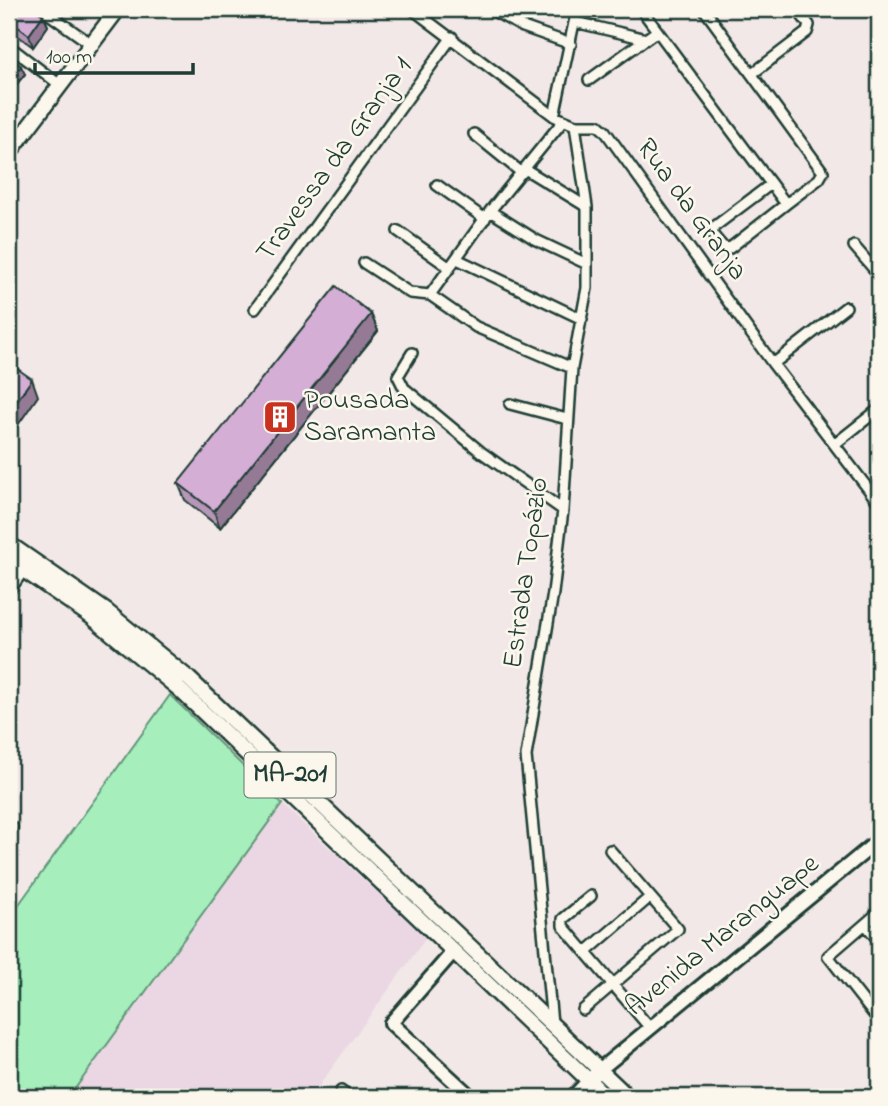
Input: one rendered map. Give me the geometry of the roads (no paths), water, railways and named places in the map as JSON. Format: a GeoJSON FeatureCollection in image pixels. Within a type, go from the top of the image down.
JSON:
{"type":"FeatureCollection","features":[{"type":"Feature","properties":{"kind":"main road"},"geometry":{"type":"LineString","coordinates":[[9,153],[118,9]]}},
{"type":"Feature","properties":{"kind":"main road","name":"MA-201"},"geometry":{"type":"LineString","coordinates":[[9,544],[107,611],[178,669],[553,1028],[593,1076],[606,1097]]}},
{"type":"Feature","properties":{"kind":"main road","name":"MA-201"},"geometry":{"type":"LineString","coordinates":[[9,559],[107,629],[178,688],[453,952],[593,1076],[628,1097]]}},
{"type":"Feature","properties":{"kind":"street"},"geometry":{"type":"LineString","coordinates":[[42,9],[91,44]]}},
{"type":"Feature","properties":{"kind":"street","name":"Rua da Granja"},"geometry":{"type":"LineString","coordinates":[[412,9],[558,118],[575,125],[590,123],[605,131],[773,363],[879,503]]}},
{"type":"Feature","properties":{"kind":"street"},"geometry":{"type":"LineString","coordinates":[[490,9],[523,27],[572,44]]}},
{"type":"Feature","properties":{"kind":"street"},"geometry":{"type":"LineString","coordinates":[[430,295],[487,215],[524,171],[558,118],[577,9]]}},
{"type":"Feature","properties":{"kind":"street"},"geometry":{"type":"LineString","coordinates":[[641,9],[786,204]]}},
{"type":"Feature","properties":{"kind":"street"},"geometry":{"type":"LineString","coordinates":[[704,9],[822,172],[819,179],[730,248],[723,247],[712,234],[714,227],[771,184]]}},
{"type":"Feature","properties":{"kind":"street"},"geometry":{"type":"LineString","coordinates":[[752,74],[807,32],[809,25],[797,9]]}},
{"type":"Feature","properties":{"kind":"street"},"geometry":{"type":"LineString","coordinates":[[575,22],[646,39]]}},
{"type":"Feature","properties":{"kind":"street"},"geometry":{"type":"LineString","coordinates":[[589,80],[657,31]]}},
{"type":"Feature","properties":{"kind":"street","name":"Travessa da Granja 1"},"geometry":{"type":"LineString","coordinates":[[254,309],[452,37]]}},
{"type":"Feature","properties":{"kind":"street"},"geometry":{"type":"LineString","coordinates":[[9,46],[60,85]]}},
{"type":"Feature","properties":{"kind":"street","name":"Estrada Topázio"},"geometry":{"type":"LineString","coordinates":[[553,1028],[526,756],[539,664],[553,593],[563,510],[572,368],[582,319],[587,264],[587,207],[575,125]]}},
{"type":"Feature","properties":{"kind":"street"},"geometry":{"type":"LineString","coordinates":[[474,134],[524,171],[587,207]]}},
{"type":"Feature","properties":{"kind":"street"},"geometry":{"type":"LineString","coordinates":[[437,185],[487,215],[587,264]]}},
{"type":"Feature","properties":{"kind":"street"},"geometry":{"type":"LineString","coordinates":[[398,231],[450,268]]}},
{"type":"Feature","properties":{"kind":"street"},"geometry":{"type":"LineString","coordinates":[[854,246],[879,275]]}},
{"type":"Feature","properties":{"kind":"street"},"geometry":{"type":"LineString","coordinates":[[457,259],[582,319]]}},
{"type":"Feature","properties":{"kind":"street"},"geometry":{"type":"LineString","coordinates":[[364,263],[410,293],[430,295],[476,327],[572,368]]}},
{"type":"Feature","properties":{"kind":"street"},"geometry":{"type":"LineString","coordinates":[[773,363],[846,307]]}},
{"type":"Feature","properties":{"kind":"street"},"geometry":{"type":"LineString","coordinates":[[412,353],[398,376],[404,388],[481,452],[563,510]]}},
{"type":"Feature","properties":{"kind":"street"},"geometry":{"type":"LineString","coordinates":[[510,404],[567,419]]}},
{"type":"Feature","properties":{"kind":"street"},"geometry":{"type":"LineString","coordinates":[[835,444],[879,411]]}},
{"type":"Feature","properties":{"kind":"street"},"geometry":{"type":"LineString","coordinates":[[9,591],[24,570]]}},
{"type":"Feature","properties":{"kind":"street","name":"Avenida Maranguape"},"geometry":{"type":"LineString","coordinates":[[573,1097],[593,1076],[650,1028],[879,840]]}},
{"type":"Feature","properties":{"kind":"street"},"geometry":{"type":"LineString","coordinates":[[583,1010],[678,929],[610,850]]}},
{"type":"Feature","properties":{"kind":"street"},"geometry":{"type":"LineString","coordinates":[[590,896],[562,922],[650,1028]]}},
{"type":"Feature","properties":{"kind":"street"},"geometry":{"type":"LineString","coordinates":[[586,952],[650,897]]}},
{"type":"Feature","properties":{"kind":"street"},"geometry":{"type":"LineString","coordinates":[[878,1017],[828,956],[879,912]]}},
{"type":"Feature","properties":{"kind":"street"},"geometry":{"type":"LineString","coordinates":[[865,924],[879,941]]}},
{"type":"Feature","properties":{"kind":"street"},"geometry":{"type":"LineString","coordinates":[[453,952],[391,1023],[471,1097]]}},
{"type":"Feature","properties":{"kind":"place","name":"Pousada Saramanta"},"geometry":{"type":"Point","coordinates":[280,417]}}]}
